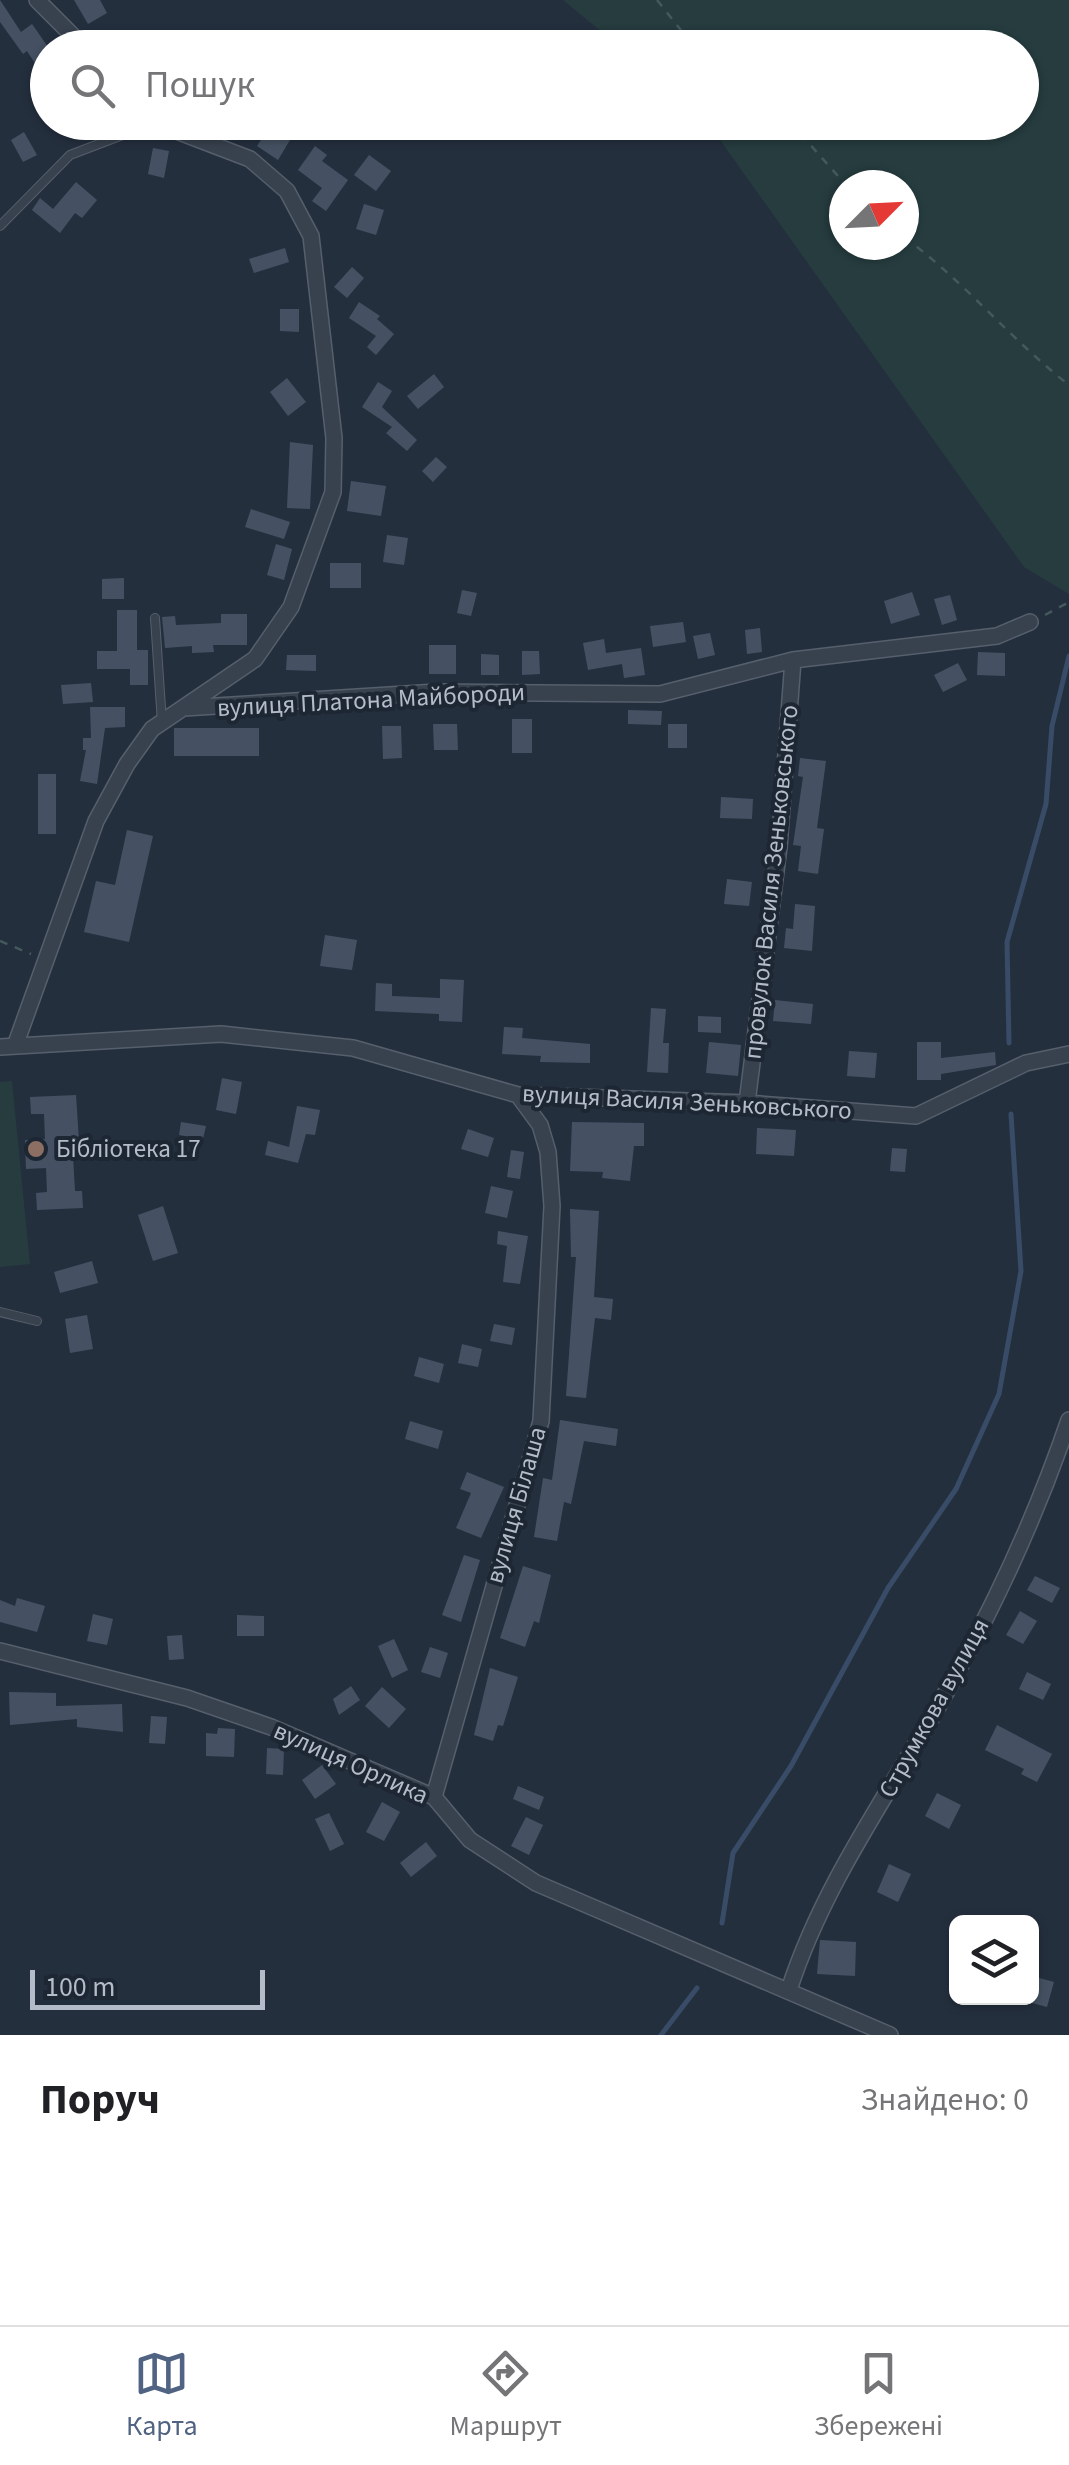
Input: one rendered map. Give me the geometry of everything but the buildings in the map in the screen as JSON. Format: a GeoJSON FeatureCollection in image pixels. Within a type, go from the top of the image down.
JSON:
{"type":"FeatureCollection","features":[{"type":"Feature","properties":{"kind":"street"},"geometry":{"type":"LineString","coordinates":[[37,0],[68,30]]}},
{"type":"Feature","properties":{"kind":"street"},"geometry":{"type":"LineString","coordinates":[[8,1046],[45,963],[96,821],[127,764],[162,723],[255,659],[291,607],[333,492],[334,438],[311,236],[287,191],[250,159],[199,140]]}},
{"type":"Feature","properties":{"kind":"street","name":"вулиця Платона Майбороди"},"geometry":{"type":"LineString","coordinates":[[184,708],[438,692],[660,694],[793,660],[997,636],[1030,622]]}},
{"type":"Feature","properties":{"kind":"street","name":"провулок Василя Зеньковського"},"geometry":{"type":"LineString","coordinates":[[746,1103],[779,847],[793,660]]}},
{"type":"Feature","properties":{"kind":"street","name":"вулиця Василя Зеньковського"},"geometry":{"type":"LineString","coordinates":[[8,1046],[221,1034],[353,1048],[518,1095],[746,1103],[916,1116],[1026,1063],[1069,1054]]}},
{"type":"Feature","properties":{"kind":"street","name":"вулиця Білаша"},"geometry":{"type":"LineString","coordinates":[[434,1797],[541,1421],[552,1206],[548,1152],[540,1125],[518,1095]]}},
{"type":"Feature","properties":{"kind":"street","name":"Струмкова вулиця"},"geometry":{"type":"LineString","coordinates":[[789,1990],[804,1943],[840,1872],[961,1666],[1037,1512],[1069,1420]]}},
{"type":"Feature","properties":{"kind":"street","name":"вулиця Орлика"},"geometry":{"type":"LineString","coordinates":[[0,1651],[187,1698],[271,1727],[434,1797],[470,1840],[536,1882],[890,2035]]}},
{"type":"Feature","properties":{"kind":"lane"},"geometry":{"type":"LineString","coordinates":[[0,226],[70,155],[109,140]]}},
{"type":"Feature","properties":{"kind":"lane"},"geometry":{"type":"LineString","coordinates":[[155,618],[162,723]]}},
{"type":"Feature","properties":{"kind":"lane"},"geometry":{"type":"LineString","coordinates":[[0,1312],[37,1321]]}},
{"type":"Feature","properties":{"kind":"path"},"geometry":{"type":"LineString","coordinates":[[657,0],[681,30]]}},
{"type":"Feature","properties":{"kind":"path"},"geometry":{"type":"LineString","coordinates":[[806,140],[833,170]]}},
{"type":"Feature","properties":{"kind":"path"},"geometry":{"type":"LineString","coordinates":[[919,248],[949,270],[1041,363],[1069,385]]}},
{"type":"Feature","properties":{"kind":"path"},"geometry":{"type":"LineString","coordinates":[[1030,622],[1069,602]]}},
{"type":"Feature","properties":{"kind":"path"},"geometry":{"type":"LineString","coordinates":[[0,941],[45,963]]}},
{"type":"Feature","properties":{"kind":"green space"},"geometry":{"type":"Polygon","coordinates":[[[563,0],[1069,0],[1069,594],[1024,567],[720,140],[1039,140],[1039,30],[599,30],[563,0]]]}},
{"type":"Feature","properties":{"kind":"green space"},"geometry":{"type":"Polygon","coordinates":[[[12,1081],[30,1264],[0,1267],[0,1082],[12,1081]]]}},
{"type":"Feature","properties":{"kind":"waterway"},"geometry":{"type":"LineString","coordinates":[[1009,1043],[1007,942],[1046,804],[1052,726],[1069,656]]}},
{"type":"Feature","properties":{"kind":"waterway"},"geometry":{"type":"LineString","coordinates":[[722,1923],[733,1853],[791,1766],[888,1588],[956,1489],[999,1394],[1021,1271],[1011,1114]]}},
{"type":"Feature","properties":{"kind":"waterway"},"geometry":{"type":"LineString","coordinates":[[661,2035],[697,1988]]}},
{"type":"Feature","properties":{"kind":"place","name":"Бібліотека 17"},"geometry":{"type":"Point","coordinates":[36,1149]}}]}
